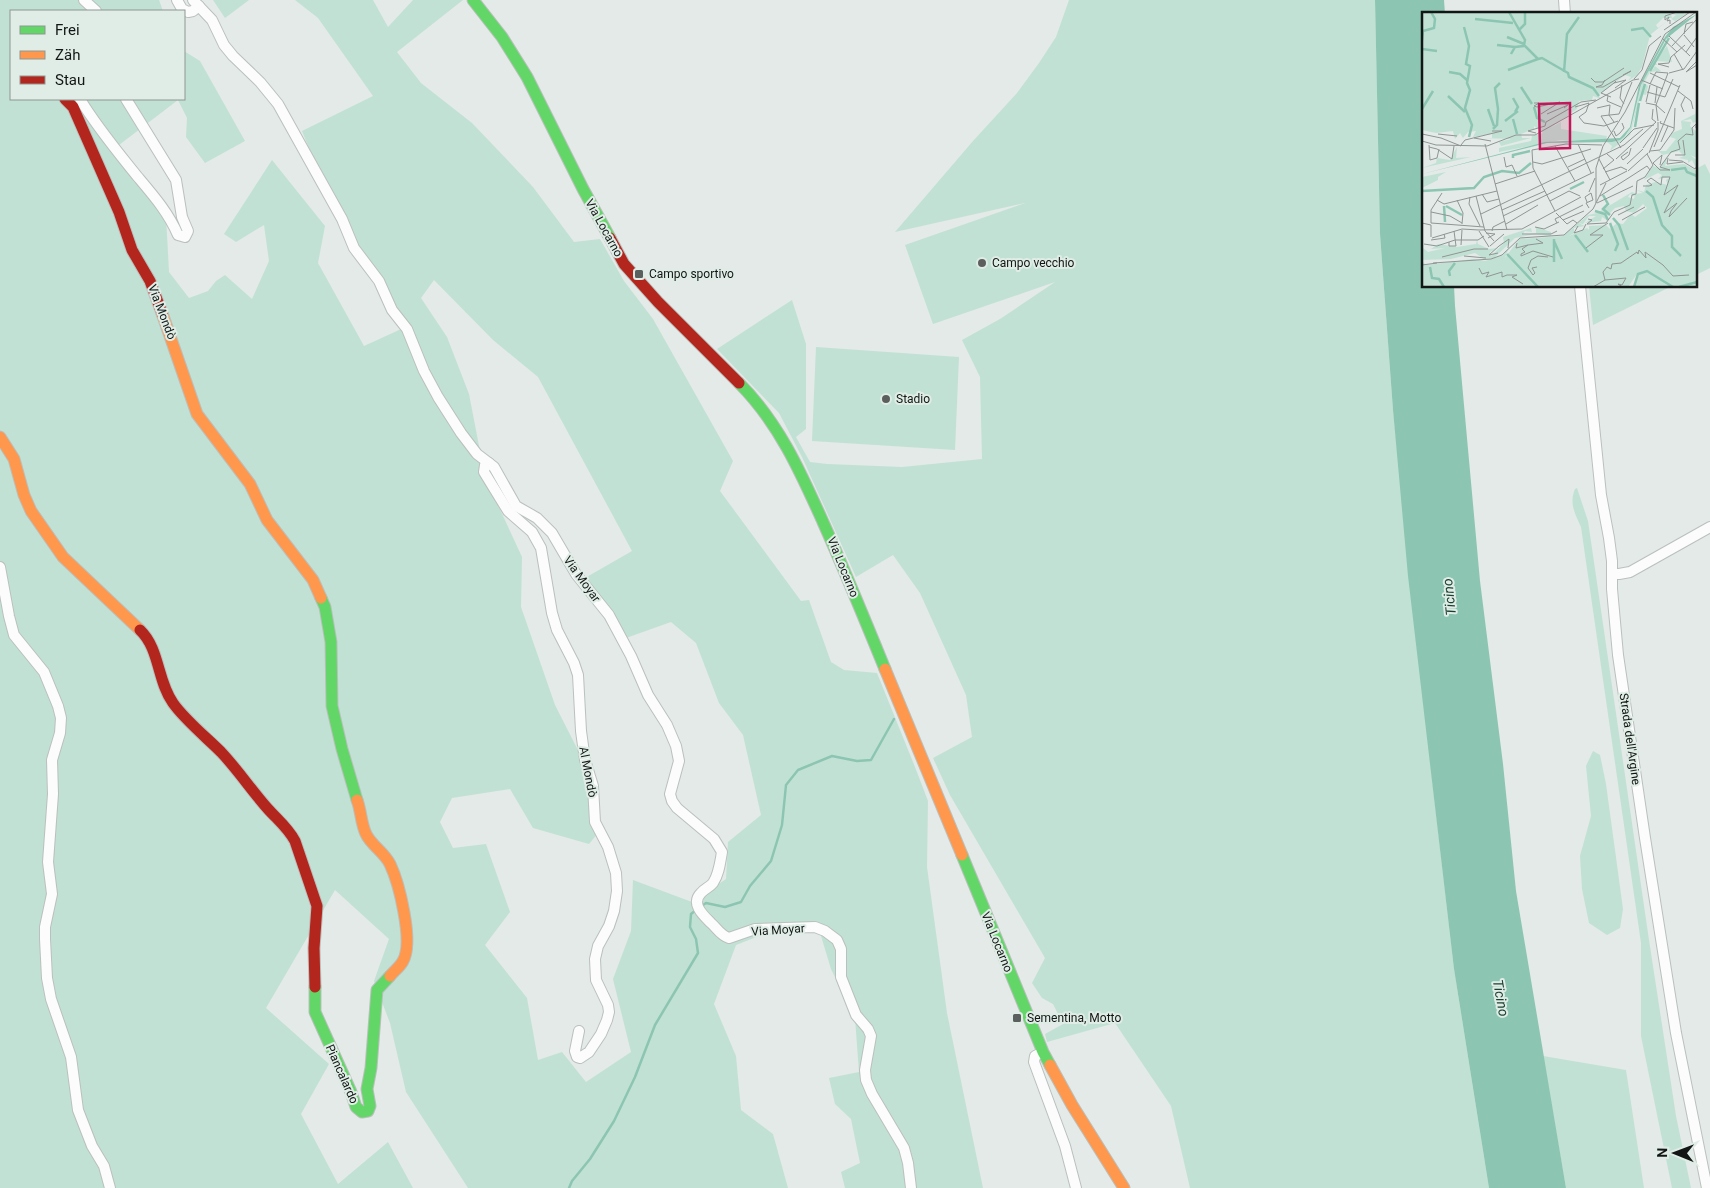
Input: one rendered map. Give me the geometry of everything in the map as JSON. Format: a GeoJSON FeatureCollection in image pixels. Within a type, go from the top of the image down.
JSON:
{"type":"FeatureCollection","features":[{"type":"Feature","properties":{"kind":"street"},"geometry":{"type":"LineString","coordinates":[[84,0],[95,10]]}},
{"type":"Feature","properties":{"kind":"street","name":"Via Locarno"},"geometry":{"type":"LineString","coordinates":[[473,0],[502,37],[527,77],[583,189],[624,264],[648,292],[745,389],[774,426],[796,462],[838,556],[1044,1052],[1072,1105],[1124,1188]]}},
{"type":"Feature","properties":{"kind":"street"},"geometry":{"type":"LineString","coordinates":[[185,11],[193,11],[196,3],[212,20],[224,45],[260,82],[278,104],[342,219],[354,248],[379,280],[392,310],[407,329],[424,371],[438,397],[477,454],[489,463]]}},
{"type":"Feature","properties":{"kind":"street","name":"Via Mondò"},"geometry":{"type":"LineString","coordinates":[[66,100],[74,107],[120,212],[132,250],[150,281],[197,414],[250,484],[266,520],[308,571],[322,598],[330,627],[332,706],[340,741],[366,834],[388,859],[398,885],[404,904],[406,933]]}},
{"type":"Feature","properties":{"kind":"street"},"geometry":{"type":"LineString","coordinates":[[81,100],[107,138],[160,202],[173,223],[178,236],[185,237],[188,231],[182,217],[176,180],[127,100]]}},
{"type":"Feature","properties":{"kind":"street","name":"Strada dell'Argine"},"geometry":{"type":"LineString","coordinates":[[1580,288],[1601,495],[1609,538],[1618,654],[1676,1033],[1707,1188]]}},
{"type":"Feature","properties":{"kind":"street","name":"Piancalardo"},"geometry":{"type":"LineString","coordinates":[[0,437],[14,460],[26,503],[62,557],[145,635],[173,704],[223,754],[268,809],[290,831],[316,900],[314,1012],[356,1107],[362,1112],[368,1111],[370,1106],[367,1089],[372,1068],[376,990],[398,968],[402,961],[405,953],[406,933]]}},
{"type":"Feature","properties":{"kind":"street","name":"Via Moyar"},"geometry":{"type":"LineString","coordinates":[[489,463],[494,466],[516,506],[537,518],[552,533],[576,574],[609,615],[631,656],[648,695],[667,725],[676,746],[679,761],[671,787],[672,801],[677,808],[714,839],[722,852],[717,874],[712,885],[700,894],[698,907],[703,917],[729,938],[754,929],[815,927],[826,931],[838,940],[841,949],[841,977],[856,1015],[868,1029],[871,1036],[865,1070],[866,1080],[876,1102],[904,1148],[911,1188]]}},
{"type":"Feature","properties":{"kind":"street","name":"Al Mondò"},"geometry":{"type":"LineString","coordinates":[[489,463],[485,465],[484,472],[487,478],[496,489],[508,511],[532,532],[541,548],[554,621],[578,675],[581,731],[585,760],[593,786],[594,822],[608,847],[616,873],[617,891],[614,912],[598,946],[595,959],[596,980],[608,1005],[609,1012],[601,1034],[589,1052],[580,1058],[576,1057],[574,1053],[579,1031]]}},
{"type":"Feature","properties":{"kind":"street"},"geometry":{"type":"LineString","coordinates":[[1612,574],[1630,572],[1710,528]]}},
{"type":"Feature","properties":{"kind":"street"},"geometry":{"type":"LineString","coordinates":[[0,567],[14,635],[44,672],[61,718],[60,733],[52,760],[53,794],[48,862],[52,894],[45,927],[47,978],[51,999],[71,1057],[78,1110],[92,1146],[104,1166],[110,1188]]}},
{"type":"Feature","properties":{"kind":"street"},"geometry":{"type":"LineString","coordinates":[[1044,1052],[1035,1056],[1034,1062],[1067,1154],[1076,1188]]}},
{"type":"Feature","properties":{"kind":"shaded area"},"geometry":{"type":"Polygon","coordinates":[[[0,0],[159,0],[163,10],[10,10],[10,100],[178,100],[119,145],[166,216],[169,272],[189,298],[208,291],[216,281],[225,275],[252,299],[269,261],[264,225],[236,242],[224,234],[272,160],[325,226],[318,263],[364,346],[410,325],[347,244],[302,131],[373,96],[318,18],[295,0],[373,0],[388,27],[413,0],[463,0],[397,52],[421,83],[472,123],[533,187],[574,242],[600,239],[624,281],[653,319],[733,461],[720,491],[801,601],[809,600],[831,662],[844,670],[877,673],[928,801],[927,867],[947,1013],[983,1188],[845,1188],[841,1172],[860,1163],[851,1119],[835,1104],[829,1078],[859,1072],[855,1018],[831,969],[818,926],[772,931],[736,945],[714,1004],[736,1056],[741,1110],[773,1134],[788,1188],[468,1188],[406,1092],[390,1023],[374,981],[389,939],[335,890],[266,1008],[329,1064],[301,1114],[338,1184],[388,1142],[413,1188],[0,1188],[0,0]],[[434,280],[421,298],[447,337],[469,394],[485,477],[522,557],[521,607],[555,705],[585,764],[598,833],[589,844],[533,828],[510,789],[452,798],[440,822],[453,848],[486,844],[510,912],[485,945],[527,998],[538,1060],[562,1052],[586,1082],[631,1052],[613,979],[631,931],[633,880],[692,902],[726,879],[728,842],[761,815],[743,735],[719,703],[696,643],[671,622],[626,638],[585,578],[632,551],[538,377],[493,340],[434,280]]]}},
{"type":"Feature","properties":{"kind":"shaded area"},"geometry":{"type":"Polygon","coordinates":[[[213,0],[249,0],[225,18],[213,0]]]}},
{"type":"Feature","properties":{"kind":"shaded area"},"geometry":{"type":"Polygon","coordinates":[[[1069,0],[1375,0],[1380,234],[1393,410],[1454,969],[1489,1188],[1190,1188],[1171,1106],[1115,1023],[1047,1042],[1045,1034],[1063,1024],[1053,1004],[1042,998],[1032,983],[1045,958],[950,795],[933,758],[972,737],[966,695],[920,593],[893,555],[856,577],[802,457],[779,413],[717,349],[792,300],[806,344],[806,429],[796,437],[810,462],[902,467],[982,459],[980,377],[962,340],[1000,319],[1055,282],[933,324],[905,245],[1025,203],[895,232],[1017,93],[1056,37],[1069,0]]]}},
{"type":"Feature","properties":{"kind":"shaded area"},"geometry":{"type":"Polygon","coordinates":[[[185,52],[200,61],[245,141],[205,163],[186,137],[187,118],[178,100],[185,100],[185,52]]]}},
{"type":"Feature","properties":{"kind":"shaded area"},"geometry":{"type":"Polygon","coordinates":[[[1705,164],[1710,174],[1710,268],[1698,274],[1698,168],[1705,164]]]}},
{"type":"Feature","properties":{"kind":"shaded area"},"geometry":{"type":"Polygon","coordinates":[[[1589,288],[1668,288],[1593,325],[1589,288]]]}},
{"type":"Feature","properties":{"kind":"shaded area","name":"Stadio"},"geometry":{"type":"Polygon","coordinates":[[[816,347],[959,357],[955,450],[812,441],[816,347]]]}},
{"type":"Feature","properties":{"kind":"shaded area"},"geometry":{"type":"Polygon","coordinates":[[[1577,488],[1588,521],[1676,1116],[1691,1188],[1672,1188],[1641,1036],[1641,943],[1581,527],[1573,504],[1573,494],[1577,488]]]}},
{"type":"Feature","properties":{"kind":"shaded area"},"geometry":{"type":"Polygon","coordinates":[[[1593,751],[1600,755],[1606,784],[1623,909],[1620,928],[1607,935],[1589,923],[1582,889],[1580,856],[1591,816],[1586,766],[1593,751]]]}},
{"type":"Feature","properties":{"kind":"shaded area"},"geometry":{"type":"Polygon","coordinates":[[[1543,1056],[1626,1070],[1644,1188],[1566,1188],[1543,1056]]]}},
{"type":"Feature","properties":{"kind":"water","name":"Ticino"},"geometry":{"type":"Polygon","coordinates":[[[1375,0],[1444,0],[1445,12],[1422,12],[1422,288],[1454,288],[1480,581],[1503,764],[1516,891],[1566,1188],[1489,1188],[1454,969],[1408,576],[1380,234],[1375,0]]]}},
{"type":"Feature","properties":{"kind":"waterway"},"geometry":{"type":"LineString","coordinates":[[700,907],[706,903],[725,907],[741,902],[750,886],[771,861],[782,825],[786,785],[798,770],[832,756],[857,761],[871,760],[894,719]]}},
{"type":"Feature","properties":{"kind":"waterway"},"geometry":{"type":"LineString","coordinates":[[569,1188],[614,1121],[635,1077],[655,1025],[698,953],[696,939],[690,927],[691,914],[696,910]]}},
{"type":"Feature","properties":{"kind":"traffic: fast"},"geometry":{"type":"LineString","coordinates":[[473,0],[502,37],[527,77],[583,189],[610,238]]}},
{"type":"Feature","properties":{"kind":"traffic: fast"},"geometry":{"type":"LineString","coordinates":[[739,383],[766,415],[788,449],[815,504],[885,669]]}},
{"type":"Feature","properties":{"kind":"traffic: fast"},"geometry":{"type":"LineString","coordinates":[[321,598],[325,607],[331,642],[332,706],[357,800]]}},
{"type":"Feature","properties":{"kind":"traffic: fast"},"geometry":{"type":"LineString","coordinates":[[962,855],[1050,1065]]}},
{"type":"Feature","properties":{"kind":"traffic: fast"},"geometry":{"type":"LineString","coordinates":[[315,987],[315,1012],[356,1107],[362,1112],[368,1111],[370,1106],[367,1089],[371,1068],[377,990],[390,976]]}},
{"type":"Feature","properties":{"kind":"traffic: slow"},"geometry":{"type":"LineString","coordinates":[[162,313],[197,414],[250,484],[267,520],[313,580],[321,598]]}},
{"type":"Feature","properties":{"kind":"traffic: slow"},"geometry":{"type":"LineString","coordinates":[[0,437],[14,459],[24,495],[31,511],[63,557],[140,630]]}},
{"type":"Feature","properties":{"kind":"traffic: slow"},"geometry":{"type":"LineString","coordinates":[[885,669],[962,855]]}},
{"type":"Feature","properties":{"kind":"traffic: slow"},"geometry":{"type":"LineString","coordinates":[[357,800],[366,834],[390,864],[394,873],[404,912],[407,940],[406,952],[402,963],[390,976]]}},
{"type":"Feature","properties":{"kind":"traffic: slow"},"geometry":{"type":"LineString","coordinates":[[1050,1065],[1072,1105],[1124,1188]]}},
{"type":"Feature","properties":{"kind":"traffic: jam"},"geometry":{"type":"LineString","coordinates":[[66,100],[73,107],[119,212],[132,250],[150,281],[162,313]]}},
{"type":"Feature","properties":{"kind":"traffic: jam"},"geometry":{"type":"LineString","coordinates":[[610,238],[624,264],[658,302],[739,383]]}},
{"type":"Feature","properties":{"kind":"traffic: jam"},"geometry":{"type":"LineString","coordinates":[[140,630],[151,646],[164,685],[173,703],[189,722],[221,752],[295,841],[317,906],[314,948],[315,987]]}},
{"type":"Feature","properties":{"kind":"place","name":"Campo vecchio"},"geometry":{"type":"Point","coordinates":[982,263]}},
{"type":"Feature","properties":{"kind":"place","name":"Campo sportivo"},"geometry":{"type":"Point","coordinates":[639,274]}},
{"type":"Feature","properties":{"kind":"place","name":"Stadio"},"geometry":{"type":"Point","coordinates":[886,399]}},
{"type":"Feature","properties":{"kind":"place","name":"Sementina, Motto"},"geometry":{"type":"Point","coordinates":[1017,1018]}}]}
